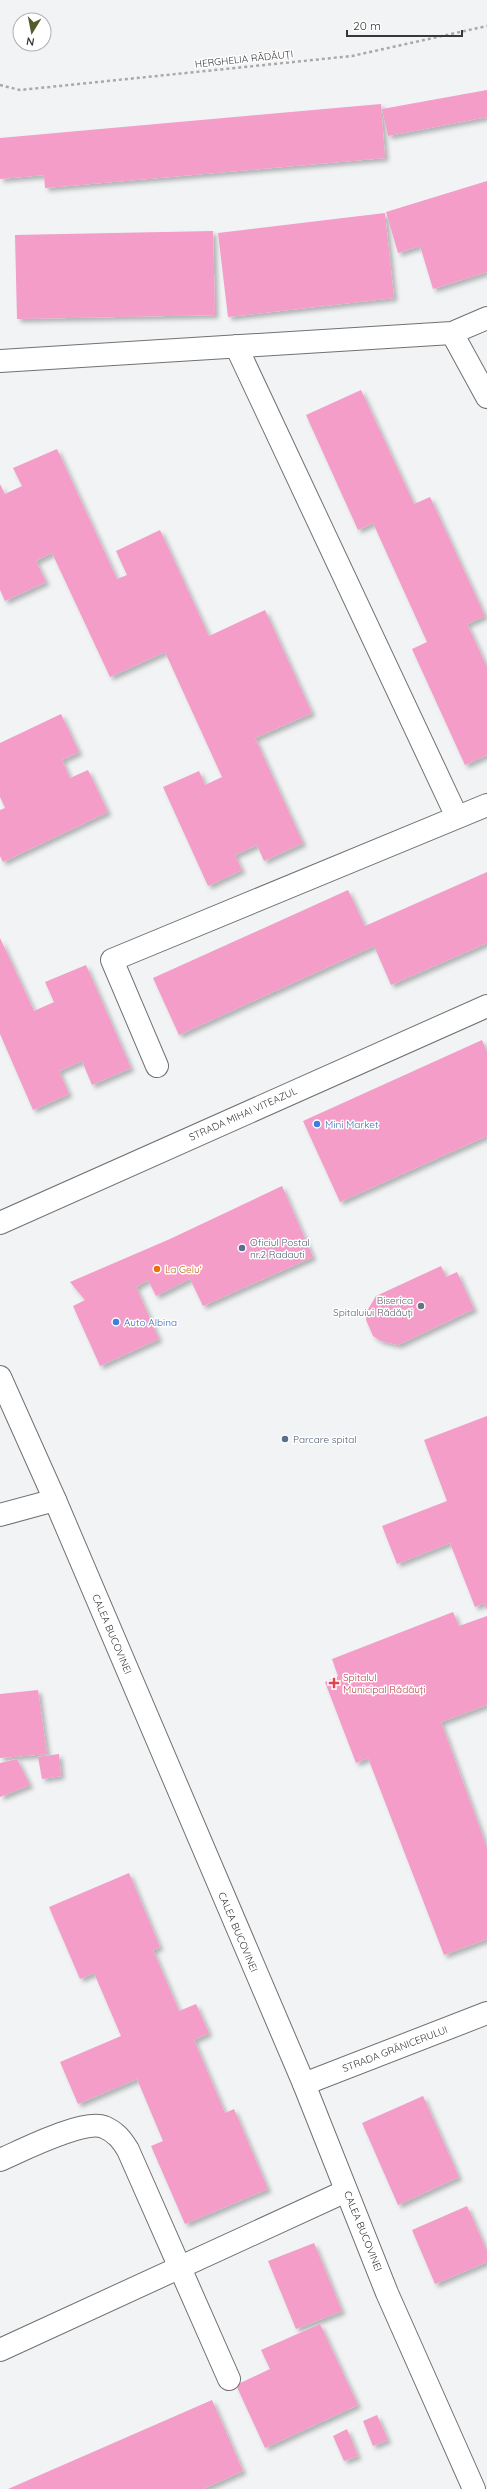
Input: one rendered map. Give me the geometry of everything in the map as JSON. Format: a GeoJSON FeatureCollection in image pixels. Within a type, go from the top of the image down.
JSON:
{"type":"FeatureCollection","features":[{"type":"Feature","properties":{"kind":"street"},"geometry":{"type":"LineString","coordinates":[[0,361],[452,333],[487,318]]}},
{"type":"Feature","properties":{"kind":"street"},"geometry":{"type":"LineString","coordinates":[[452,333],[487,397]]}},
{"type":"Feature","properties":{"kind":"street"},"geometry":{"type":"LineString","coordinates":[[236,346],[457,817]]}},
{"type":"Feature","properties":{"kind":"street"},"geometry":{"type":"LineString","coordinates":[[157,1066],[112,960],[487,805]]}},
{"type":"Feature","properties":{"kind":"street","name":"STRADA MIHAI VITEAZUL"},"geometry":{"type":"LineString","coordinates":[[0,1223],[487,1006]]}},
{"type":"Feature","properties":{"kind":"street","name":"CALEA BUCOVINEI"},"geometry":{"type":"LineString","coordinates":[[0,1377],[55,1500],[304,2084],[387,2292],[474,2489]]}},
{"type":"Feature","properties":{"kind":"street"},"geometry":{"type":"LineString","coordinates":[[0,1515],[55,1500]]}},
{"type":"Feature","properties":{"kind":"street","name":"STRADA GRĂNICERULUI"},"geometry":{"type":"LineString","coordinates":[[304,2084],[487,2013]]}},
{"type":"Feature","properties":{"kind":"street"},"geometry":{"type":"LineString","coordinates":[[0,2160],[72,2129],[103,2126],[119,2136],[128,2150],[229,2379]]}},
{"type":"Feature","properties":{"kind":"street"},"geometry":{"type":"LineString","coordinates":[[0,2350],[346,2191]]}},
{"type":"Feature","properties":{"kind":"path","name":"HERGHELIA RĂDĂUȚI"},"geometry":{"type":"LineString","coordinates":[[0,85],[20,90],[352,56],[487,26]]}},
{"type":"Feature","properties":{"kind":"building"},"geometry":{"type":"Polygon","coordinates":[[[487,90],[487,117],[388,136],[382,109],[487,90]]]}},
{"type":"Feature","properties":{"kind":"building"},"geometry":{"type":"Polygon","coordinates":[[[381,104],[385,158],[45,188],[44,175],[0,179],[0,138],[381,104]]]}},
{"type":"Feature","properties":{"kind":"building"},"geometry":{"type":"Polygon","coordinates":[[[487,181],[487,272],[433,289],[420,246],[398,253],[386,212],[487,181]]]}},
{"type":"Feature","properties":{"kind":"building"},"geometry":{"type":"Polygon","coordinates":[[[385,213],[394,298],[228,317],[218,233],[385,213]]]}},
{"type":"Feature","properties":{"kind":"building"},"geometry":{"type":"Polygon","coordinates":[[[213,231],[215,315],[17,319],[15,235],[213,231]]]}},
{"type":"Feature","properties":{"kind":"building"},"geometry":{"type":"Polygon","coordinates":[[[361,390],[414,504],[430,497],[485,616],[467,624],[487,667],[487,755],[465,765],[412,649],[427,642],[373,523],[358,530],[306,415],[361,390]]]}},
{"type":"Feature","properties":{"kind":"building"},"geometry":{"type":"Polygon","coordinates":[[[57,449],[117,579],[127,575],[116,551],[160,530],[209,636],[265,610],[312,713],[255,738],[303,843],[264,861],[257,845],[235,855],[242,870],[208,886],[163,787],[199,771],[205,785],[222,777],[165,652],[110,677],[52,553],[36,561],[46,582],[5,601],[0,590],[0,484],[5,494],[22,486],[13,468],[57,449]]]}},
{"type":"Feature","properties":{"kind":"building"},"geometry":{"type":"Polygon","coordinates":[[[61,714],[79,752],[62,760],[70,778],[88,770],[108,812],[3,862],[0,856],[0,810],[5,808],[0,797],[0,743],[61,714]]]}},
{"type":"Feature","properties":{"kind":"building"},"geometry":{"type":"Polygon","coordinates":[[[487,872],[487,943],[391,985],[374,946],[179,1035],[153,978],[348,890],[365,926],[487,872]]]}},
{"type":"Feature","properties":{"kind":"building"},"geometry":{"type":"Polygon","coordinates":[[[0,938],[34,1011],[54,1002],[45,982],[86,965],[131,1068],[92,1085],[82,1061],[59,1071],[69,1094],[33,1110],[0,1034],[0,938]]]}},
{"type":"Feature","properties":{"kind":"building"},"geometry":{"type":"Polygon","coordinates":[[[482,1040],[487,1052],[487,1136],[340,1202],[303,1121],[482,1040]]]}},
{"type":"Feature","properties":{"kind":"building"},"geometry":{"type":"Polygon","coordinates":[[[282,1186],[313,1257],[203,1306],[190,1279],[156,1296],[148,1280],[136,1287],[159,1339],[100,1366],[73,1306],[85,1300],[70,1282],[170,1239],[282,1186]]]}},
{"type":"Feature","properties":{"kind":"building","name":"Biserica Spitaluiui Rădăuți"},"geometry":{"type":"Polygon","coordinates":[[[441,1266],[446,1277],[457,1272],[474,1309],[398,1345],[381,1341],[373,1336],[366,1320],[367,1311],[376,1296],[441,1266]]]}},
{"type":"Feature","properties":{"kind":"building"},"geometry":{"type":"Polygon","coordinates":[[[487,1416],[487,1610],[484,1603],[475,1607],[450,1543],[397,1564],[382,1526],[447,1501],[424,1440],[487,1416]]]}},
{"type":"Feature","properties":{"kind":"building"},"geometry":{"type":"Polygon","coordinates":[[[453,1612],[459,1626],[487,1616],[487,1705],[441,1722],[487,1848],[487,1939],[444,1955],[368,1758],[356,1763],[325,1682],[338,1676],[332,1659],[453,1612]]]}},
{"type":"Feature","properties":{"kind":"building"},"geometry":{"type":"Polygon","coordinates":[[[38,1690],[47,1754],[0,1758],[0,1694],[38,1690]]]}},
{"type":"Feature","properties":{"kind":"building"},"geometry":{"type":"Polygon","coordinates":[[[59,1754],[61,1776],[42,1779],[38,1757],[59,1754]]]}},
{"type":"Feature","properties":{"kind":"building"},"geometry":{"type":"Polygon","coordinates":[[[17,1759],[30,1785],[0,1797],[0,1763],[17,1759]]]}},
{"type":"Feature","properties":{"kind":"building"},"geometry":{"type":"Polygon","coordinates":[[[129,1873],[160,1947],[153,1950],[179,2011],[196,2004],[209,2033],[194,2040],[225,2113],[234,2109],[268,2189],[185,2224],[151,2146],[163,2141],[137,2079],[78,2104],[60,2062],[121,2036],[94,1973],[80,1979],[49,1907],[129,1873]]]}},
{"type":"Feature","properties":{"kind":"building"},"geometry":{"type":"Polygon","coordinates":[[[423,2096],[459,2177],[398,2205],[362,2123],[423,2096]]]}},
{"type":"Feature","properties":{"kind":"building"},"geometry":{"type":"Polygon","coordinates":[[[467,2206],[487,2251],[487,2262],[435,2284],[412,2230],[467,2206]]]}},
{"type":"Feature","properties":{"kind":"building"},"geometry":{"type":"Polygon","coordinates":[[[314,2243],[342,2311],[296,2329],[268,2261],[314,2243]]]}},
{"type":"Feature","properties":{"kind":"building"},"geometry":{"type":"Polygon","coordinates":[[[320,2324],[358,2405],[265,2448],[236,2385],[270,2369],[261,2350],[320,2324]]]}},
{"type":"Feature","properties":{"kind":"building"},"geometry":{"type":"Polygon","coordinates":[[[212,2400],[243,2471],[203,2489],[8,2489],[212,2400]]]}},
{"type":"Feature","properties":{"kind":"building"},"geometry":{"type":"Polygon","coordinates":[[[377,2415],[388,2440],[373,2446],[363,2421],[377,2415]]]}},
{"type":"Feature","properties":{"kind":"building"},"geometry":{"type":"Polygon","coordinates":[[[347,2429],[358,2456],[344,2461],[333,2436],[347,2429]]]}},
{"type":"Feature","properties":{"kind":"place","name":"Mini Market"},"geometry":{"type":"Point","coordinates":[317,1124]}},
{"type":"Feature","properties":{"kind":"place","name":"Oficiul Postal nr.2 Radauti"},"geometry":{"type":"Point","coordinates":[242,1248]}},
{"type":"Feature","properties":{"kind":"place","name":"La Gelu'"},"geometry":{"type":"Point","coordinates":[157,1269]}},
{"type":"Feature","properties":{"kind":"place","name":"Biserica Spitaluiui Rădăuți"},"geometry":{"type":"Point","coordinates":[421,1306]}},
{"type":"Feature","properties":{"kind":"place","name":"Auto Albina"},"geometry":{"type":"Point","coordinates":[116,1322]}},
{"type":"Feature","properties":{"kind":"place","name":"Parcare spital"},"geometry":{"type":"Point","coordinates":[285,1439]}},
{"type":"Feature","properties":{"kind":"place","name":"Spitalul Municipal Rădăuți"},"geometry":{"type":"Point","coordinates":[334,1683]}}]}
